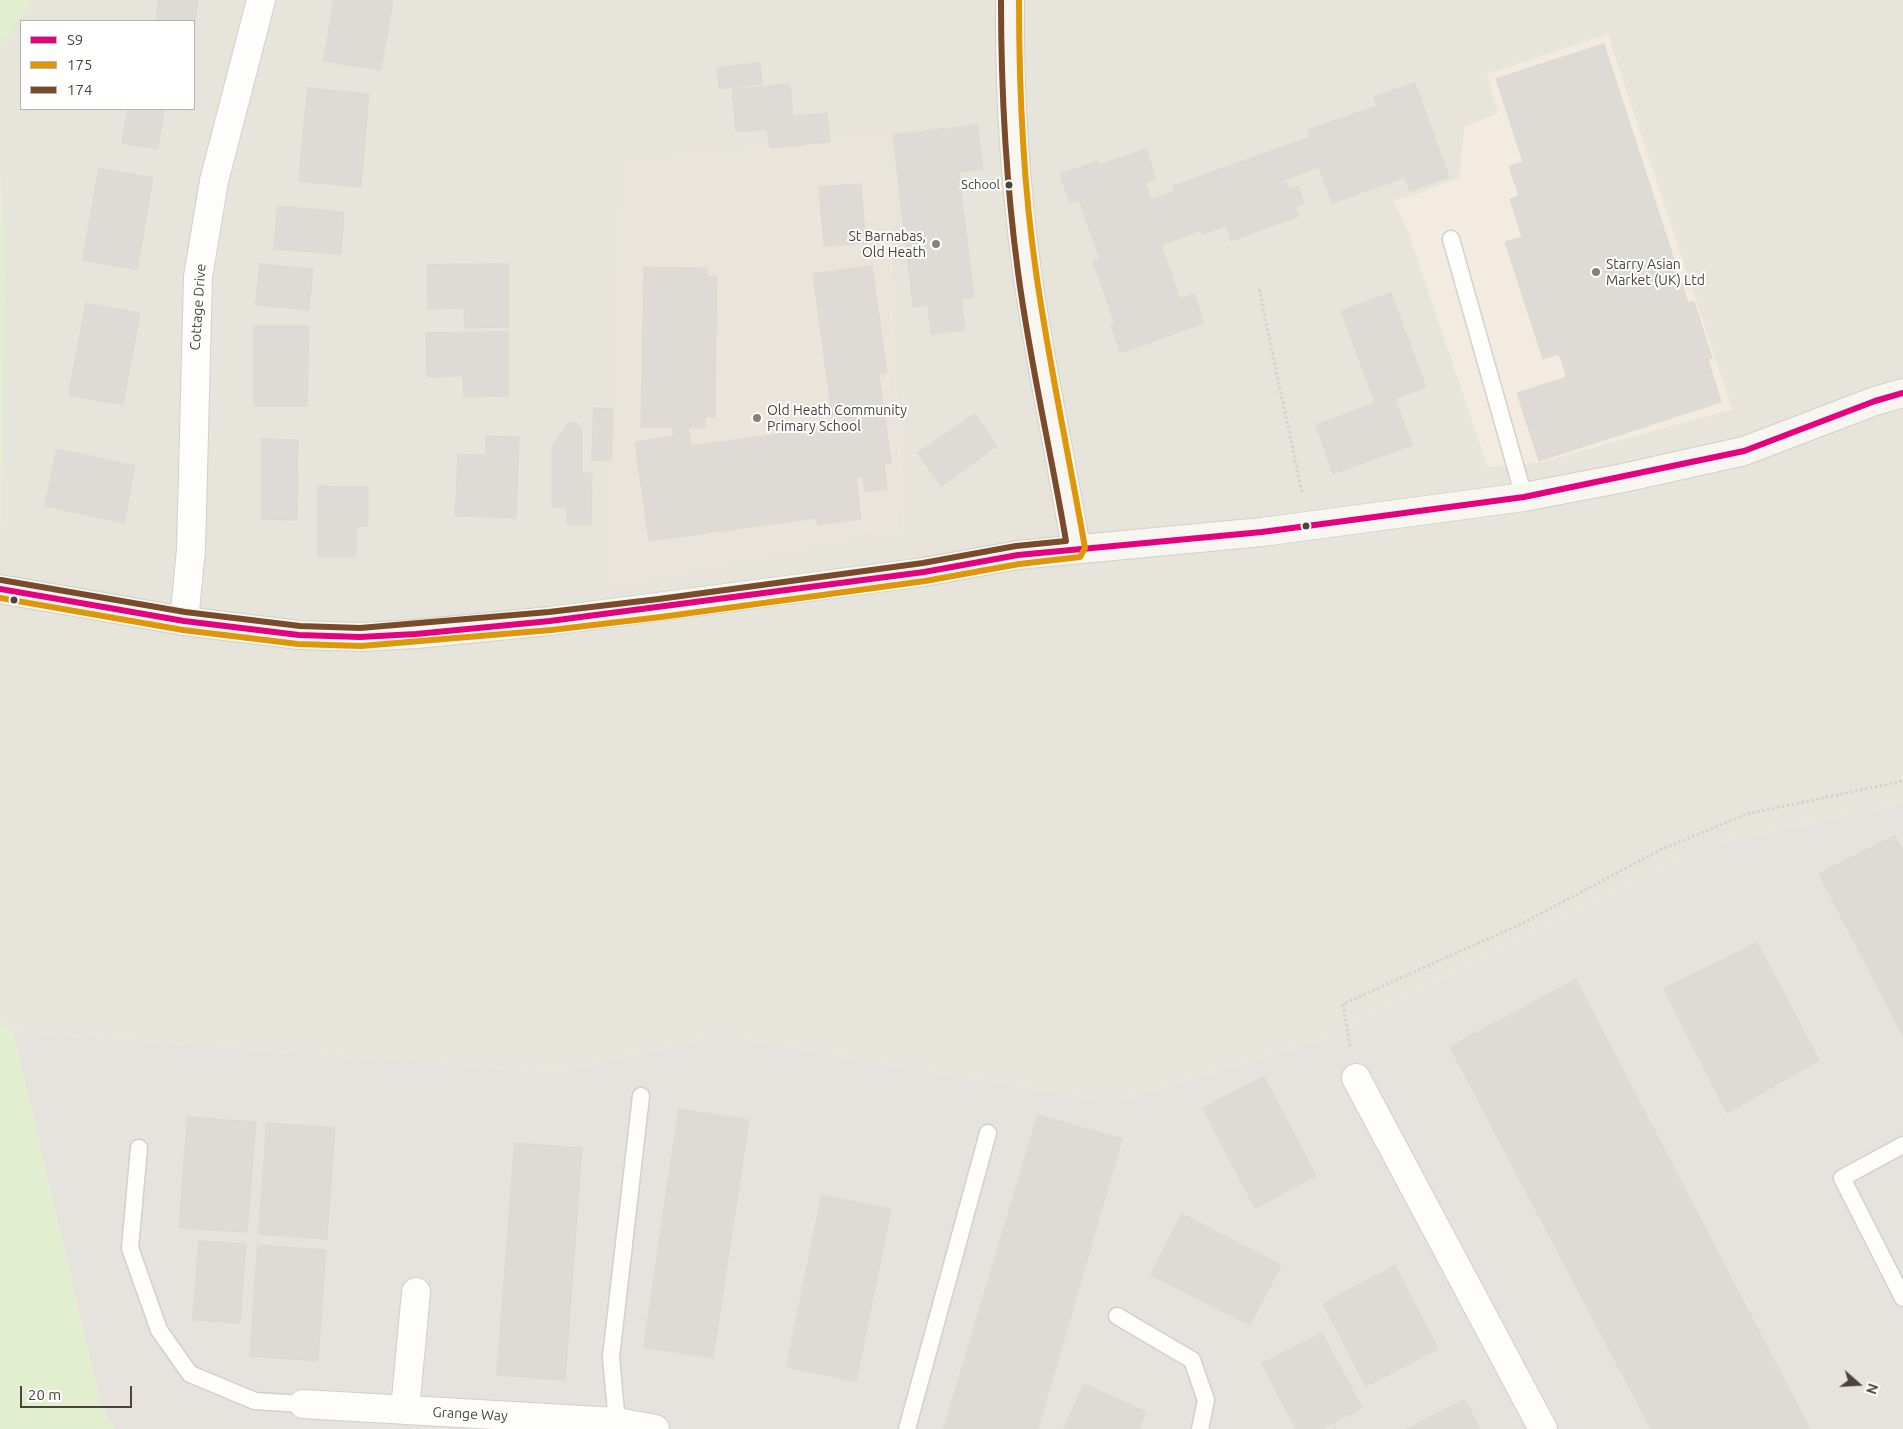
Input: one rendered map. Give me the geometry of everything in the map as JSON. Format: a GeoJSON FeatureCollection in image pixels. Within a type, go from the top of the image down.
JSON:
{"type":"FeatureCollection","features":[{"type":"Feature","properties":{"kind":"street","name":"Cottage Drive"},"geometry":{"type":"LineString","coordinates":[[184,621],[191,550],[193,405],[198,277],[214,181],[261,0]]}},
{"type":"Feature","properties":{"kind":"street"},"geometry":{"type":"LineString","coordinates":[[1010,0],[1009,66],[1019,208],[1035,320],[1076,549]]}},
{"type":"Feature","properties":{"kind":"street"},"geometry":{"type":"LineString","coordinates":[[0,589],[184,621],[299,635],[360,637],[416,634],[660,608],[924,572],[1018,555],[1309,526],[1524,497],[1623,478],[1744,451],[1875,401],[1903,393]]}},
{"type":"Feature","properties":{"kind":"street"},"geometry":{"type":"LineString","coordinates":[[1356,1078],[1543,1429]]}},
{"type":"Feature","properties":{"kind":"street"},"geometry":{"type":"LineString","coordinates":[[405,1410],[416,1292]]}},
{"type":"Feature","properties":{"kind":"street","name":"Grange Way"},"geometry":{"type":"LineString","coordinates":[[302,1404],[640,1427]]}},
{"type":"Feature","properties":{"kind":"lane"},"geometry":{"type":"LineString","coordinates":[[1451,239],[1524,497]]}},
{"type":"Feature","properties":{"kind":"lane"},"geometry":{"type":"LineString","coordinates":[[640,1427],[611,1357],[641,1096]]}},
{"type":"Feature","properties":{"kind":"lane"},"geometry":{"type":"LineString","coordinates":[[907,1429],[988,1133]]}},
{"type":"Feature","properties":{"kind":"lane"},"geometry":{"type":"LineString","coordinates":[[1903,1145],[1842,1178],[1903,1298]]}},
{"type":"Feature","properties":{"kind":"lane"},"geometry":{"type":"LineString","coordinates":[[139,1148],[130,1248],[159,1330],[190,1374],[255,1401],[302,1404]]}},
{"type":"Feature","properties":{"kind":"lane"},"geometry":{"type":"LineString","coordinates":[[1117,1316],[1192,1360],[1206,1400],[1200,1429]]}},
{"type":"Feature","properties":{"kind":"path"},"geometry":{"type":"LineString","coordinates":[[1258,289],[1309,526]]}},
{"type":"Feature","properties":{"kind":"path"},"geometry":{"type":"LineString","coordinates":[[1356,1078],[1343,1004],[1523,923],[1660,850],[1747,814],[1903,781]]}},
{"type":"Feature","properties":{"kind":"shaded area"},"geometry":{"type":"Polygon","coordinates":[[[31,0],[1903,0],[1903,804],[1718,842],[1320,1040],[1113,1102],[720,1035],[557,1072],[13,1031],[0,1023],[0,525],[5,253],[0,176],[0,45],[31,0]],[[1498,113],[1459,178],[1412,196],[1394,200],[1407,228],[1488,467],[1541,462],[1732,409],[1498,113]],[[978,125],[893,135],[913,306],[928,305],[931,334],[965,330],[961,299],[974,297],[959,172],[983,169],[978,125]],[[892,210],[610,583],[868,532],[904,528],[891,307],[892,210]]]}},
{"type":"Feature","properties":{"kind":"shaded area","name":"Starry Asian Market (UK) Ltd"},"geometry":{"type":"Polygon","coordinates":[[[1608,34],[1732,409],[1541,462],[1488,467],[1407,228],[1393,200],[1412,196],[1459,178],[1464,127],[1498,113],[1487,74],[1608,34]]]}},
{"type":"Feature","properties":{"kind":"shaded area","name":"Old Heath Community Primary School"},"geometry":{"type":"Polygon","coordinates":[[[886,137],[892,210],[891,307],[904,528],[868,532],[610,584],[625,164],[886,137]]]}},
{"type":"Feature","properties":{"kind":"shaded area"},"geometry":{"type":"Polygon","coordinates":[[[1903,804],[1903,1429],[114,1429],[101,1405],[13,1031],[557,1072],[720,1035],[1113,1102],[1320,1040],[1718,842],[1903,804]]]}},
{"type":"Feature","properties":{"kind":"green space"},"geometry":{"type":"Polygon","coordinates":[[[0,0],[31,0],[0,45],[0,0]]]}},
{"type":"Feature","properties":{"kind":"green space"},"geometry":{"type":"Polygon","coordinates":[[[0,176],[5,253],[1,525],[0,525],[0,176]]]}},
{"type":"Feature","properties":{"kind":"green space"},"geometry":{"type":"Polygon","coordinates":[[[0,1023],[13,1031],[101,1405],[114,1429],[0,1429],[0,1023]]]}},
{"type":"Feature","properties":{"kind":"building"},"geometry":{"type":"Polygon","coordinates":[[[159,0],[198,0],[195,24],[195,20],[156,20],[159,0]]]}},
{"type":"Feature","properties":{"kind":"building"},"geometry":{"type":"Polygon","coordinates":[[[334,0],[393,0],[381,70],[324,61],[334,0]]]}},
{"type":"Feature","properties":{"kind":"building","name":"Starry Asian Market (UK) Ltd"},"geometry":{"type":"Polygon","coordinates":[[[1604,44],[1688,303],[1694,301],[1712,358],[1708,360],[1721,402],[1539,461],[1517,393],[1567,377],[1559,354],[1543,359],[1505,242],[1522,237],[1510,199],[1519,196],[1509,166],[1523,162],[1496,79],[1604,44]]]}},
{"type":"Feature","properties":{"kind":"building"},"geometry":{"type":"Polygon","coordinates":[[[760,63],[762,84],[719,89],[717,68],[760,63]]]}},
{"type":"Feature","properties":{"kind":"building"},"geometry":{"type":"Polygon","coordinates":[[[1415,83],[1449,177],[1410,191],[1405,177],[1332,203],[1319,167],[1281,181],[1283,184],[1287,183],[1289,190],[1298,186],[1304,203],[1295,207],[1299,216],[1231,241],[1226,226],[1202,234],[1201,230],[1161,245],[1180,299],[1194,294],[1204,323],[1120,353],[1111,325],[1115,324],[1093,261],[1100,259],[1079,200],[1070,203],[1060,174],[1098,161],[1099,165],[1146,149],[1156,179],[1145,183],[1151,200],[1175,191],[1173,186],[1310,137],[1307,130],[1377,106],[1374,97],[1415,83]]]}},
{"type":"Feature","properties":{"kind":"building"},"geometry":{"type":"Polygon","coordinates":[[[790,84],[793,116],[827,113],[830,142],[770,148],[767,129],[736,132],[732,90],[790,84]]]}},
{"type":"Feature","properties":{"kind":"building"},"geometry":{"type":"Polygon","coordinates":[[[308,88],[369,94],[361,187],[299,181],[308,88]]]}},
{"type":"Feature","properties":{"kind":"building"},"geometry":{"type":"Polygon","coordinates":[[[128,110],[165,110],[157,149],[122,143],[128,110]]]}},
{"type":"Feature","properties":{"kind":"building","name":"St Barnabas, Old Heath"},"geometry":{"type":"Polygon","coordinates":[[[978,125],[983,169],[959,172],[974,297],[961,299],[965,330],[931,334],[928,305],[913,307],[893,135],[978,125]]]}},
{"type":"Feature","properties":{"kind":"building"},"geometry":{"type":"Polygon","coordinates":[[[99,168],[153,178],[137,270],[83,260],[99,168]]]}},
{"type":"Feature","properties":{"kind":"building"},"geometry":{"type":"Polygon","coordinates":[[[861,184],[866,243],[824,246],[819,187],[861,184]]]}},
{"type":"Feature","properties":{"kind":"building"},"geometry":{"type":"Polygon","coordinates":[[[278,206],[344,212],[341,254],[274,249],[278,206]]]}},
{"type":"Feature","properties":{"kind":"building"},"geometry":{"type":"Polygon","coordinates":[[[260,264],[313,269],[309,310],[256,305],[260,264]]]}},
{"type":"Feature","properties":{"kind":"building"},"geometry":{"type":"Polygon","coordinates":[[[509,264],[509,327],[465,328],[464,308],[428,309],[427,265],[509,264]]]}},
{"type":"Feature","properties":{"kind":"building"},"geometry":{"type":"Polygon","coordinates":[[[872,266],[887,373],[879,374],[891,463],[884,464],[887,489],[865,492],[863,476],[856,478],[861,519],[818,525],[816,518],[649,541],[635,442],[674,436],[672,428],[641,427],[644,267],[707,268],[707,276],[717,276],[715,417],[705,417],[705,428],[688,428],[691,446],[845,425],[843,414],[832,415],[813,274],[872,266]]]}},
{"type":"Feature","properties":{"kind":"building"},"geometry":{"type":"Polygon","coordinates":[[[1391,293],[1426,387],[1395,399],[1412,445],[1333,474],[1316,425],[1375,403],[1341,311],[1391,293]]]}},
{"type":"Feature","properties":{"kind":"building"},"geometry":{"type":"Polygon","coordinates":[[[86,303],[140,313],[123,405],[69,395],[86,303]]]}},
{"type":"Feature","properties":{"kind":"building"},"geometry":{"type":"Polygon","coordinates":[[[254,326],[309,326],[307,406],[254,406],[254,326]]]}},
{"type":"Feature","properties":{"kind":"building"},"geometry":{"type":"Polygon","coordinates":[[[508,332],[508,396],[464,397],[463,376],[427,377],[426,333],[508,332]]]}},
{"type":"Feature","properties":{"kind":"building"},"geometry":{"type":"Polygon","coordinates":[[[594,408],[613,409],[611,461],[592,460],[594,408]]]}},
{"type":"Feature","properties":{"kind":"building"},"geometry":{"type":"Polygon","coordinates":[[[975,414],[997,446],[941,486],[918,453],[975,414]]]}},
{"type":"Feature","properties":{"kind":"building"},"geometry":{"type":"Polygon","coordinates":[[[569,423],[577,423],[582,428],[582,473],[592,473],[591,525],[567,525],[567,507],[552,507],[552,447],[569,423]]]}},
{"type":"Feature","properties":{"kind":"building"},"geometry":{"type":"Polygon","coordinates":[[[487,436],[519,437],[516,518],[455,516],[458,454],[485,455],[487,436]]]}},
{"type":"Feature","properties":{"kind":"building"},"geometry":{"type":"Polygon","coordinates":[[[262,439],[298,440],[297,520],[262,519],[262,439]]]}},
{"type":"Feature","properties":{"kind":"building"},"geometry":{"type":"Polygon","coordinates":[[[57,449],[135,466],[124,523],[45,506],[57,449]]]}},
{"type":"Feature","properties":{"kind":"building"},"geometry":{"type":"Polygon","coordinates":[[[318,486],[368,487],[368,526],[356,526],[356,557],[318,557],[318,486]]]}},
{"type":"Feature","properties":{"kind":"building"},"geometry":{"type":"Polygon","coordinates":[[[1895,836],[1903,851],[1903,1036],[1819,874],[1895,836]]]}},
{"type":"Feature","properties":{"kind":"building"},"geometry":{"type":"Polygon","coordinates":[[[1757,943],[1819,1060],[1727,1113],[1664,989],[1757,943]]]}},
{"type":"Feature","properties":{"kind":"building"},"geometry":{"type":"Polygon","coordinates":[[[1576,980],[1810,1429],[1651,1429],[1450,1047],[1576,980]]]}},
{"type":"Feature","properties":{"kind":"building"},"geometry":{"type":"Polygon","coordinates":[[[1264,1077],[1316,1176],[1255,1208],[1203,1108],[1264,1077]]]}},
{"type":"Feature","properties":{"kind":"building"},"geometry":{"type":"Polygon","coordinates":[[[679,1109],[749,1120],[713,1358],[644,1347],[679,1109]]]}},
{"type":"Feature","properties":{"kind":"building"},"geometry":{"type":"Polygon","coordinates":[[[1038,1115],[1122,1139],[1038,1429],[944,1429],[1038,1115]]]}},
{"type":"Feature","properties":{"kind":"building"},"geometry":{"type":"Polygon","coordinates":[[[188,1117],[256,1122],[247,1232],[179,1228],[188,1117]]]}},
{"type":"Feature","properties":{"kind":"building"},"geometry":{"type":"Polygon","coordinates":[[[267,1123],[335,1128],[327,1239],[259,1234],[267,1123]]]}},
{"type":"Feature","properties":{"kind":"building"},"geometry":{"type":"Polygon","coordinates":[[[515,1143],[582,1148],[565,1380],[497,1375],[515,1143]]]}},
{"type":"Feature","properties":{"kind":"building"},"geometry":{"type":"Polygon","coordinates":[[[822,1195],[891,1209],[856,1381],[787,1367],[822,1195]]]}},
{"type":"Feature","properties":{"kind":"building"},"geometry":{"type":"Polygon","coordinates":[[[1182,1214],[1281,1265],[1250,1325],[1151,1275],[1182,1214]]]}},
{"type":"Feature","properties":{"kind":"building"},"geometry":{"type":"Polygon","coordinates":[[[199,1241],[246,1244],[240,1323],[193,1320],[199,1241]]]}},
{"type":"Feature","properties":{"kind":"building"},"geometry":{"type":"Polygon","coordinates":[[[258,1245],[326,1250],[318,1361],[250,1356],[258,1245]]]}},
{"type":"Feature","properties":{"kind":"building"},"geometry":{"type":"Polygon","coordinates":[[[1395,1266],[1438,1349],[1366,1386],[1323,1304],[1395,1266]]]}},
{"type":"Feature","properties":{"kind":"building"},"geometry":{"type":"Polygon","coordinates":[[[1322,1333],[1362,1408],[1321,1429],[1296,1429],[1262,1364],[1322,1333]]]}},
{"type":"Feature","properties":{"kind":"building"},"geometry":{"type":"Polygon","coordinates":[[[1084,1384],[1146,1412],[1139,1429],[1064,1429],[1084,1384]]]}},
{"type":"Feature","properties":{"kind":"building"},"geometry":{"type":"Polygon","coordinates":[[[1465,1400],[1480,1429],[1407,1429],[1465,1400]]]}},
{"type":"Feature","properties":{"kind":"transit line","name":"174"},"geometry":{"type":"LineString","coordinates":[[1,580],[185,612],[300,626],[360,628],[549,612],[659,599],[923,563],[1016,546],[1066,541],[1028,340],[1014,238],[1005,136],[1001,0]]}},
{"type":"Feature","properties":{"kind":"transit line","name":"175"},"geometry":{"type":"LineString","coordinates":[[0,598],[183,630],[298,644],[361,646],[551,630],[661,617],[925,581],[1019,564],[1080,557],[1085,548],[1047,341],[1028,204],[1023,136],[1019,0]]}},
{"type":"Feature","properties":{"kind":"transit line","name":"S9"},"geometry":{"type":"LineString","coordinates":[[0,589],[184,621],[299,635],[360,637],[416,634],[550,621],[924,572],[1018,555],[1262,532],[1524,497],[1744,451],[1875,401],[1903,393]]}},
{"type":"Feature","properties":{"kind":"place","name":"School"},"geometry":{"type":"Point","coordinates":[1009,185]}},
{"type":"Feature","properties":{"kind":"place","name":"St Barnabas, Old Heath"},"geometry":{"type":"Point","coordinates":[936,244]}},
{"type":"Feature","properties":{"kind":"place","name":"Starry Asian Market (UK) Ltd"},"geometry":{"type":"Point","coordinates":[1596,272]}},
{"type":"Feature","properties":{"kind":"place","name":"Old Heath Community Primary School"},"geometry":{"type":"Point","coordinates":[757,418]}}]}
